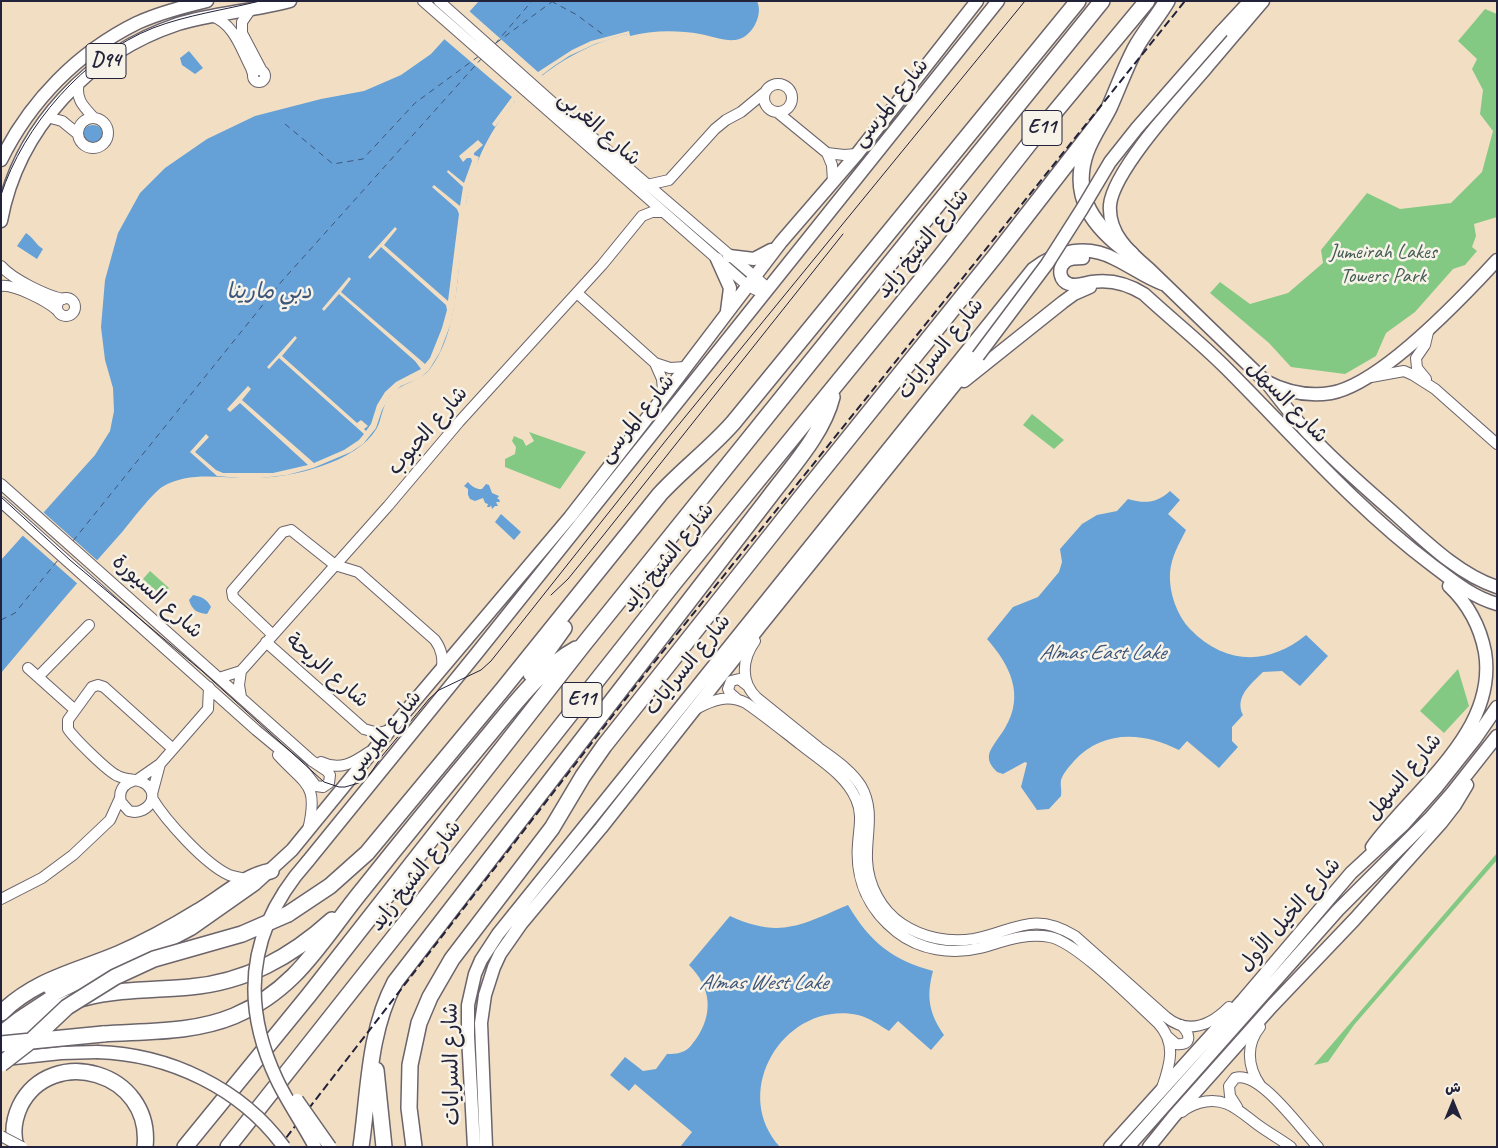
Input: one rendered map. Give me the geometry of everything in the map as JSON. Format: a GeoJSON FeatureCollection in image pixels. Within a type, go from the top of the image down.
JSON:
{"type":"FeatureCollection","features":[{"type":"Feature","properties":{"kind":"highway"},"geometry":{"type":"LineString","coordinates":[[1,1064],[85,994],[115,976],[154,960],[242,934],[273,922],[302,906],[330,886],[355,864],[415,796],[660,494],[733,423],[1078,1]]}},
{"type":"Feature","properties":{"kind":"highway","name":"شارع الشيخ زايد"},"geometry":{"type":"LineString","coordinates":[[185,1147],[315,988],[584,644],[1102,1]]}},
{"type":"Feature","properties":{"kind":"highway","name":"شارع الشيخ زايد"},"geometry":{"type":"LineString","coordinates":[[228,1147],[674,583],[934,264],[1040,130],[1147,1]]}},
{"type":"Feature","properties":{"kind":"highway"},"geometry":{"type":"LineString","coordinates":[[1131,254],[1108,237],[1095,223],[1088,210],[1083,192],[1084,158],[1136,47],[1167,1]]}},
{"type":"Feature","properties":{"kind":"highway"},"geometry":{"type":"LineString","coordinates":[[414,1147],[408,1094],[412,1051],[424,1010],[444,971],[552,828],[583,776],[604,746],[796,502],[992,260],[1107,112]]}},
{"type":"Feature","properties":{"kind":"highway"},"geometry":{"type":"LineString","coordinates":[[361,1147],[376,1033],[392,988],[403,971],[767,500],[815,434],[826,413],[833,389]]}},
{"type":"Feature","properties":{"kind":"highway"},"geometry":{"type":"LineString","coordinates":[[473,754],[501,711],[554,644],[585,596],[591,581]]}},
{"type":"Feature","properties":{"kind":"highway"},"geometry":{"type":"LineString","coordinates":[[1,1044],[194,1027],[220,1021],[257,1004],[279,990],[299,972],[362,891],[518,700],[545,672],[564,656],[584,644]]}},
{"type":"Feature","properties":{"kind":"highway"},"geometry":{"type":"LineString","coordinates":[[1,1014],[17,999],[38,985],[60,974],[132,948],[187,918],[248,879],[272,871]]}},
{"type":"Feature","properties":{"kind":"highway"},"geometry":{"type":"LineString","coordinates":[[1,1044],[50,1011],[84,998],[126,991],[215,984],[254,972],[278,960],[308,940],[336,917],[362,891]]}},
{"type":"Feature","properties":{"kind":"highway"},"geometry":{"type":"LineString","coordinates":[[1,1014],[46,990],[67,982],[86,978]]}},
{"type":"Feature","properties":{"kind":"highway"},"geometry":{"type":"LineString","coordinates":[[375,1046],[384,1147]]}},
{"type":"Feature","properties":{"kind":"highway"},"geometry":{"type":"LineString","coordinates":[[16,1147],[14,1128],[16,1114],[22,1101],[37,1085],[56,1075],[77,1072],[98,1075],[118,1083],[130,1094],[139,1107],[145,1128],[145,1147]]}},
{"type":"Feature","properties":{"kind":"main road","name":"D94"},"geometry":{"type":"LineString","coordinates":[[1,160],[38,102],[86,50],[138,23],[172,10],[207,1]]}},
{"type":"Feature","properties":{"kind":"main road","name":"D94"},"geometry":{"type":"LineString","coordinates":[[1,221],[9,190],[31,140],[47,117],[79,82],[112,57],[141,39],[180,24],[290,1]]}},
{"type":"Feature","properties":{"kind":"main road","name":"شارع المرسى"},"geometry":{"type":"LineString","coordinates":[[1,1032],[44,1001],[86,978],[153,949],[190,929],[272,871],[307,832],[390,730],[570,517],[662,400],[781,242],[857,154],[976,1]]}},
{"type":"Feature","properties":{"kind":"main road","name":"شارع المرسى"},"geometry":{"type":"LineString","coordinates":[[271,1064],[262,1041],[256,1012],[254,982],[256,959],[264,932],[275,906],[290,883],[477,653],[998,1]]}},
{"type":"Feature","properties":{"kind":"main road","name":"شارع السرايات"},"geometry":{"type":"LineString","coordinates":[[474,1147],[468,1005],[475,974],[489,946],[601,828],[761,626],[784,588],[978,356],[1056,250],[1110,162],[1137,128],[1250,1]]}},
{"type":"Feature","properties":{"kind":"main road","name":"شارع السرايات"},"geometry":{"type":"LineString","coordinates":[[1263,1],[1168,113],[1116,185],[1112,195],[1111,218],[1119,238],[1131,254],[1265,381],[1297,393],[1314,394],[1332,392],[1349,387],[1380,370],[1429,328],[1497,260]]}},
{"type":"Feature","properties":{"kind":"main road"},"geometry":{"type":"LineString","coordinates":[[726,315],[730,299],[730,288],[724,257],[754,259],[766,254],[781,242]]}},
{"type":"Feature","properties":{"kind":"main road","name":"شارع السرايات"},"geometry":{"type":"LineString","coordinates":[[486,1147],[482,1023],[485,995],[491,974],[500,954],[521,924],[533,900],[784,588],[1033,268],[1054,255],[1079,250],[1104,254],[1163,284]]}},
{"type":"Feature","properties":{"kind":"main road"},"geometry":{"type":"LineString","coordinates":[[1114,281],[1071,285],[1061,277],[1061,268],[1069,259],[1080,258],[1098,260],[1134,270]]}},
{"type":"Feature","properties":{"kind":"main road","name":"شارع السرايات"},"geometry":{"type":"LineString","coordinates":[[945,397],[1069,298],[1087,288],[1114,281]]}},
{"type":"Feature","properties":{"kind":"main road","name":"شارع السهل"},"geometry":{"type":"LineString","coordinates":[[1114,281],[1134,288],[1144,294],[1197,341],[1367,511],[1425,560],[1475,596],[1497,604]]}},
{"type":"Feature","properties":{"kind":"main road"},"geometry":{"type":"LineString","coordinates":[[1265,381],[1309,435],[1418,535],[1468,574],[1482,583],[1497,587]]}},
{"type":"Feature","properties":{"kind":"main road","name":"شارع السهل"},"geometry":{"type":"LineString","coordinates":[[1363,860],[1382,833],[1465,736],[1478,712],[1484,691],[1486,657],[1482,637],[1474,619],[1462,599],[1425,560]]}},
{"type":"Feature","properties":{"kind":"main road","name":"شارع الخيل الأول"},"geometry":{"type":"LineString","coordinates":[[1110,1147],[1243,1000],[1363,860],[1391,837],[1416,811],[1456,764],[1497,707]]}},
{"type":"Feature","properties":{"kind":"main road","name":"شارع الخيل الأول"},"geometry":{"type":"LineString","coordinates":[[1128,1147],[1338,910],[1431,817],[1497,736]]}},
{"type":"Feature","properties":{"kind":"main road"},"geometry":{"type":"LineString","coordinates":[[1149,1147],[1174,1116],[1272,1006],[1354,920],[1441,823],[1467,785],[1476,764]]}},
{"type":"Feature","properties":{"kind":"main road"},"geometry":{"type":"LineString","coordinates":[[1,1060],[61,1053],[97,1052],[129,1054],[161,1062],[191,1073],[233,1098],[258,1118],[284,1147]]}},
{"type":"Feature","properties":{"kind":"main road"},"geometry":{"type":"LineString","coordinates":[[271,1064],[282,1089],[315,1147]]}},
{"type":"Feature","properties":{"kind":"main road"},"geometry":{"type":"LineString","coordinates":[[271,1064],[330,1147]]}},
{"type":"Feature","properties":{"kind":"street","name":"شارع الغربى"},"geometry":{"type":"LineString","coordinates":[[423,1],[644,189],[663,212],[724,257]]}},
{"type":"Feature","properties":{"kind":"street","name":"شارع الغربى"},"geometry":{"type":"LineString","coordinates":[[439,1],[567,122]]}},
{"type":"Feature","properties":{"kind":"street"},"geometry":{"type":"LineString","coordinates":[[211,16],[222,20],[230,28],[251,68],[258,72],[242,33],[242,22],[250,10]]}},
{"type":"Feature","properties":{"kind":"street"},"geometry":{"type":"LineString","coordinates":[[79,82],[77,91],[79,99],[94,118]]}},
{"type":"Feature","properties":{"kind":"street"},"geometry":{"type":"LineString","coordinates":[[663,212],[652,212],[642,216],[644,189],[669,180],[715,129],[726,120],[741,112],[773,85],[783,85],[790,91],[791,104],[801,130]]}},
{"type":"Feature","properties":{"kind":"street"},"geometry":{"type":"LineString","coordinates":[[764,93],[764,103],[801,130],[827,153],[832,165],[833,182]]}},
{"type":"Feature","properties":{"kind":"street"},"geometry":{"type":"LineString","coordinates":[[741,112],[774,112],[785,110],[791,104]]}},
{"type":"Feature","properties":{"kind":"street"},"geometry":{"type":"LineString","coordinates":[[47,117],[62,121],[78,134]]}},
{"type":"Feature","properties":{"kind":"street"},"geometry":{"type":"LineString","coordinates":[[94,118],[103,121],[108,129],[108,134],[104,143],[97,147],[88,147],[81,142],[78,129],[84,120],[94,118]]}},
{"type":"Feature","properties":{"kind":"street"},"geometry":{"type":"LineString","coordinates":[[827,153],[857,154]]}},
{"type":"Feature","properties":{"kind":"street"},"geometry":{"type":"LineString","coordinates":[[669,180],[668,188],[671,204]]}},
{"type":"Feature","properties":{"kind":"street","name":"شارع الغربى"},"geometry":{"type":"LineString","coordinates":[[644,189],[671,204],[751,282],[767,290]]}},
{"type":"Feature","properties":{"kind":"street","name":"شارع الحبوب"},"geometry":{"type":"LineString","coordinates":[[241,671],[388,506],[459,422],[577,293],[642,216]]}},
{"type":"Feature","properties":{"kind":"street"},"geometry":{"type":"LineString","coordinates":[[1,266],[10,274],[49,295],[72,301],[73,311],[66,316],[47,302],[13,287],[1,286]]}},
{"type":"Feature","properties":{"kind":"street"},"geometry":{"type":"LineString","coordinates":[[577,293],[655,363],[670,368],[686,367]]}},
{"type":"Feature","properties":{"kind":"street"},"geometry":{"type":"LineString","coordinates":[[58,310],[59,302],[64,299]]}},
{"type":"Feature","properties":{"kind":"street"},"geometry":{"type":"LineString","coordinates":[[1429,328],[1427,340],[1418,354],[1416,363],[1420,373],[1434,390]]}},
{"type":"Feature","properties":{"kind":"street"},"geometry":{"type":"LineString","coordinates":[[655,363],[662,380],[662,400]]}},
{"type":"Feature","properties":{"kind":"street"},"geometry":{"type":"LineString","coordinates":[[1366,379],[1380,374],[1404,371],[1413,375],[1434,390],[1497,444]]}},
{"type":"Feature","properties":{"kind":"street","name":"شارع السيورة"},"geometry":{"type":"LineString","coordinates":[[1,484],[312,762],[327,771],[330,779],[326,786],[316,786],[297,764],[256,730],[1,502]]}},
{"type":"Feature","properties":{"kind":"street","name":"شارع الريحة"},"geometry":{"type":"LineString","coordinates":[[334,565],[294,531],[289,530],[284,532],[244,576],[234,588],[233,597],[270,639],[364,729],[378,733],[390,730]]}},
{"type":"Feature","properties":{"kind":"street"},"geometry":{"type":"LineString","coordinates":[[334,565],[358,572],[435,640],[442,654],[442,669]]}},
{"type":"Feature","properties":{"kind":"street"},"geometry":{"type":"LineString","coordinates":[[38,678],[88,625]]}},
{"type":"Feature","properties":{"kind":"street"},"geometry":{"type":"LineString","coordinates":[[748,686],[745,674],[745,660],[750,648],[759,635],[761,626]]}},
{"type":"Feature","properties":{"kind":"street"},"geometry":{"type":"LineString","coordinates":[[28,668],[75,710]]}},
{"type":"Feature","properties":{"kind":"street"},"geometry":{"type":"LineString","coordinates":[[219,678],[241,671],[239,685],[241,697]]}},
{"type":"Feature","properties":{"kind":"street"},"geometry":{"type":"LineString","coordinates":[[739,679],[748,686],[757,698],[847,769],[860,786],[865,795],[870,815],[867,860],[871,881],[880,900],[893,918],[917,933],[946,940],[975,939],[1029,923],[1048,924],[1058,927],[1075,936],[1166,1017],[1187,1031],[1188,1039],[1186,1042],[1184,1044],[1176,1044],[1168,1037],[1158,1023],[1094,966],[1068,944],[1059,940],[1050,937],[1030,936],[1004,940],[961,951],[945,951],[929,948],[900,934],[879,915],[866,895],[862,884],[857,860],[860,816],[859,808],[851,790],[838,775],[750,705],[737,699],[728,689],[731,681],[739,679]]}},
{"type":"Feature","properties":{"kind":"street"},"geometry":{"type":"LineString","coordinates":[[173,749],[101,686],[92,687],[68,720],[68,729],[114,774],[147,785],[168,820],[193,847],[223,872],[235,877],[248,879]]}},
{"type":"Feature","properties":{"kind":"street"},"geometry":{"type":"LineString","coordinates":[[208,709],[209,687]]}},
{"type":"Feature","properties":{"kind":"street"},"geometry":{"type":"LineString","coordinates":[[693,711],[712,701],[737,699]]}},
{"type":"Feature","properties":{"kind":"street"},"geometry":{"type":"LineString","coordinates":[[110,820],[124,786],[160,764],[208,709],[227,704]]}},
{"type":"Feature","properties":{"kind":"street","name":"شارع السيورة"},"geometry":{"type":"LineString","coordinates":[[256,730],[306,783],[313,804],[307,832]]}},
{"type":"Feature","properties":{"kind":"street","name":"شارع السيورة"},"geometry":{"type":"LineString","coordinates":[[288,739],[322,763],[336,766],[356,761],[380,744]]}},
{"type":"Feature","properties":{"kind":"street"},"geometry":{"type":"LineString","coordinates":[[140,812],[148,807],[160,764]]}},
{"type":"Feature","properties":{"kind":"street"},"geometry":{"type":"LineString","coordinates":[[114,774],[122,806],[129,812]]}},
{"type":"Feature","properties":{"kind":"street"},"geometry":{"type":"LineString","coordinates":[[2,898],[32,884],[55,869],[73,855],[110,820],[129,812],[140,812],[168,820]]}},
{"type":"Feature","properties":{"kind":"street"},"geometry":{"type":"LineString","coordinates":[[220,897],[224,885],[223,872]]}},
{"type":"Feature","properties":{"kind":"street"},"geometry":{"type":"LineString","coordinates":[[1180,1025],[1197,1026],[1207,1024],[1216,1019],[1233,1004],[1243,1000]]}},
{"type":"Feature","properties":{"kind":"street"},"geometry":{"type":"LineString","coordinates":[[1262,1087],[1250,1062],[1249,1046],[1253,1035],[1268,1016],[1272,1006]]}},
{"type":"Feature","properties":{"kind":"street"},"geometry":{"type":"LineString","coordinates":[[1161,1090],[1170,1062],[1171,1047],[1168,1037]]}},
{"type":"Feature","properties":{"kind":"street"},"geometry":{"type":"LineString","coordinates":[[1238,1108],[1228,1091],[1228,1086],[1235,1078],[1245,1077],[1262,1087],[1276,1100],[1318,1147]]}},
{"type":"Feature","properties":{"kind":"street"},"geometry":{"type":"LineString","coordinates":[[1160,1134],[1185,1109],[1194,1104],[1218,1100],[1238,1108],[1260,1127],[1291,1147]]}},
{"type":"Feature","properties":{"kind":"street"},"geometry":{"type":"LineString","coordinates":[[1,1136],[22,1147]]}},
{"type":"Feature","properties":{"kind":"green space","name":"Jumeirah Lakes Towers Park"},"geometry":{"type":"Polygon","coordinates":[[[1485,9],[1497,14],[1497,217],[1474,224],[1476,236],[1472,247],[1477,251],[1465,265],[1453,269],[1415,312],[1386,333],[1376,356],[1345,374],[1291,367],[1269,343],[1210,293],[1220,282],[1250,304],[1288,293],[1323,263],[1321,250],[1367,193],[1400,209],[1451,203],[1482,172],[1493,131],[1480,114],[1483,90],[1472,69],[1477,59],[1458,41],[1485,9]]]}},
{"type":"Feature","properties":{"kind":"green space"},"geometry":{"type":"Polygon","coordinates":[[[1032,414],[1064,440],[1054,449],[1023,425],[1032,414]]]}},
{"type":"Feature","properties":{"kind":"green space"},"geometry":{"type":"Polygon","coordinates":[[[529,432],[586,452],[560,489],[505,467],[505,459],[515,454],[516,447],[512,441],[514,436],[523,440],[526,446],[534,441],[529,432]]]}},
{"type":"Feature","properties":{"kind":"green space"},"geometry":{"type":"Polygon","coordinates":[[[150,571],[169,588],[162,596],[143,579],[150,571]]]}},
{"type":"Feature","properties":{"kind":"green space"},"geometry":{"type":"Polygon","coordinates":[[[1458,669],[1469,706],[1444,733],[1420,711],[1458,669]]]}},
{"type":"Feature","properties":{"kind":"green space"},"geometry":{"type":"Polygon","coordinates":[[[1497,853],[1497,860],[1354,1025],[1328,1062],[1314,1065],[1497,853]]]}},
{"type":"Feature","properties":{"kind":"water","name":"دبي مارينا"},"geometry":{"type":"Polygon","coordinates":[[[479,1],[757,1],[759,13],[751,31],[741,39],[735,40],[665,31],[630,36],[626,34],[575,54],[551,69],[530,86],[511,106],[495,128],[482,153],[472,179],[464,217],[455,300],[449,329],[438,357],[430,369],[421,377],[394,391],[385,404],[377,428],[367,441],[337,460],[301,472],[265,478],[193,477],[172,482],[162,487],[1,673],[1,560],[95,455],[110,431],[114,411],[113,388],[105,360],[101,327],[105,280],[118,233],[140,193],[165,168],[207,139],[255,116],[321,99],[364,91],[401,75],[431,54],[479,1]]]}},
{"type":"Feature","properties":{"kind":"water"},"geometry":{"type":"Polygon","coordinates":[[[189,51],[203,68],[195,74],[182,65],[180,58],[189,51]]]}},
{"type":"Feature","properties":{"kind":"water"},"geometry":{"type":"Polygon","coordinates":[[[93,125],[101,128],[104,136],[101,144],[93,147],[85,144],[82,136],[85,128],[93,125]]]}},
{"type":"Feature","properties":{"kind":"water"},"geometry":{"type":"Polygon","coordinates":[[[26,233],[43,249],[37,259],[17,246],[26,233]]]}},
{"type":"Feature","properties":{"kind":"water"},"geometry":{"type":"Polygon","coordinates":[[[468,482],[478,489],[482,489],[486,484],[489,485],[492,493],[499,496],[497,499],[500,502],[496,502],[498,506],[492,509],[491,505],[487,507],[488,504],[485,503],[483,498],[475,501],[470,499],[468,489],[464,486],[468,482]]]}},
{"type":"Feature","properties":{"kind":"water","name":"Almas East Lake"},"geometry":{"type":"Polygon","coordinates":[[[1170,491],[1180,500],[1168,514],[1186,530],[1172,562],[1170,581],[1172,596],[1185,623],[1190,629],[1203,641],[1232,655],[1262,656],[1277,652],[1292,645],[1306,635],[1328,656],[1300,686],[1282,671],[1263,672],[1254,681],[1242,697],[1241,708],[1243,715],[1232,727],[1232,741],[1238,747],[1219,768],[1187,741],[1179,750],[1166,744],[1138,737],[1111,739],[1098,743],[1074,761],[1062,777],[1061,796],[1049,809],[1037,810],[1021,787],[1027,763],[1025,762],[1003,774],[997,772],[990,762],[990,752],[993,745],[1011,716],[1014,692],[1008,670],[987,639],[1013,607],[1038,597],[1059,572],[1062,562],[1060,549],[1082,524],[1097,515],[1117,511],[1128,499],[1140,502],[1150,501],[1160,498],[1170,491]]]}},
{"type":"Feature","properties":{"kind":"water"},"geometry":{"type":"Polygon","coordinates":[[[501,514],[521,532],[514,540],[495,522],[501,514]]]}},
{"type":"Feature","properties":{"kind":"water"},"geometry":{"type":"Polygon","coordinates":[[[193,595],[208,602],[211,607],[207,614],[193,609],[189,600],[193,595]]]}},
{"type":"Feature","properties":{"kind":"water","name":"Almas West Lake"},"geometry":{"type":"Polygon","coordinates":[[[848,905],[856,918],[883,948],[918,967],[933,971],[929,997],[930,1004],[935,1019],[944,1035],[931,1050],[898,1021],[889,1031],[858,1015],[832,1014],[808,1021],[788,1035],[772,1054],[763,1077],[760,1101],[766,1125],[780,1147],[680,1147],[692,1132],[635,1084],[629,1091],[610,1075],[625,1057],[643,1071],[656,1069],[667,1054],[682,1052],[692,1045],[706,1020],[708,1000],[702,982],[689,965],[730,916],[763,927],[790,927],[848,905]]]}},
{"type":"Feature","properties":{"kind":"pier"},"geometry":{"type":"Polygon","coordinates":[[[468,10],[538,72],[572,50],[591,41],[629,31],[630,36],[626,34],[595,44],[569,56],[554,66],[542,75],[543,77],[517,102],[515,101],[495,127],[492,124],[512,97],[443,38],[468,10]]]}},
{"type":"Feature","properties":{"kind":"pier"},"geometry":{"type":"Polygon","coordinates":[[[478,140],[483,145],[474,153],[474,155],[479,157],[467,199],[451,323],[440,352],[429,370],[420,378],[401,386],[390,396],[382,410],[376,428],[363,444],[351,452],[313,468],[287,475],[252,479],[217,476],[190,452],[206,434],[209,437],[195,452],[216,470],[223,473],[273,473],[308,465],[240,403],[230,412],[227,409],[248,386],[251,389],[242,400],[314,463],[344,450],[359,440],[364,434],[279,358],[269,369],[267,367],[295,336],[297,338],[282,356],[357,423],[361,420],[368,426],[364,429],[366,431],[385,392],[396,382],[421,369],[415,361],[339,294],[324,311],[322,309],[349,277],[351,279],[341,292],[425,364],[430,358],[442,328],[447,310],[446,305],[381,247],[370,259],[368,257],[395,227],[397,229],[384,245],[448,301],[459,214],[457,209],[432,187],[434,185],[460,206],[463,187],[447,172],[448,170],[464,183],[472,161],[471,158],[467,158],[463,162],[459,156],[478,140]]]}},
{"type":"Feature","properties":{"kind":"pier"},"geometry":{"type":"Polygon","coordinates":[[[42,511],[99,562],[79,585],[21,534],[42,511]]]}},
{"type":"Feature","properties":{"kind":"ferry route"},"geometry":{"type":"LineString","coordinates":[[495,44],[532,1]]}},
{"type":"Feature","properties":{"kind":"ferry route"},"geometry":{"type":"LineString","coordinates":[[551,1],[577,15],[605,36]]}},
{"type":"Feature","properties":{"kind":"ferry route"},"geometry":{"type":"LineString","coordinates":[[496,43],[553,1]]}},
{"type":"Feature","properties":{"kind":"ferry route"},"geometry":{"type":"LineString","coordinates":[[285,124],[333,164],[363,159],[415,103],[479,56]]}},
{"type":"Feature","properties":{"kind":"ferry route"},"geometry":{"type":"LineString","coordinates":[[73,541],[282,281],[482,58]]}},
{"type":"Feature","properties":{"kind":"ferry route"},"geometry":{"type":"LineString","coordinates":[[1,620],[15,613],[58,560]]}},
{"type":"Feature","properties":{"kind":"tram line"},"geometry":{"type":"LineString","coordinates":[[1,195],[11,169],[24,144],[41,119],[60,96],[104,56],[128,40],[166,23],[260,1]]}},
{"type":"Feature","properties":{"kind":"tram line"},"geometry":{"type":"LineString","coordinates":[[1,497],[70,560],[202,671],[324,782],[339,787],[359,783],[370,774],[382,756],[429,699],[439,690],[481,670],[491,661],[667,439],[1025,1]]}},
{"type":"Feature","properties":{"kind":"tram line"},"geometry":{"type":"LineString","coordinates":[[551,595],[568,579],[602,537],[843,234]]}},
{"type":"Feature","properties":{"kind":"railway"},"geometry":{"type":"LineString","coordinates":[[279,1147],[648,670],[1185,1]]}}]}
